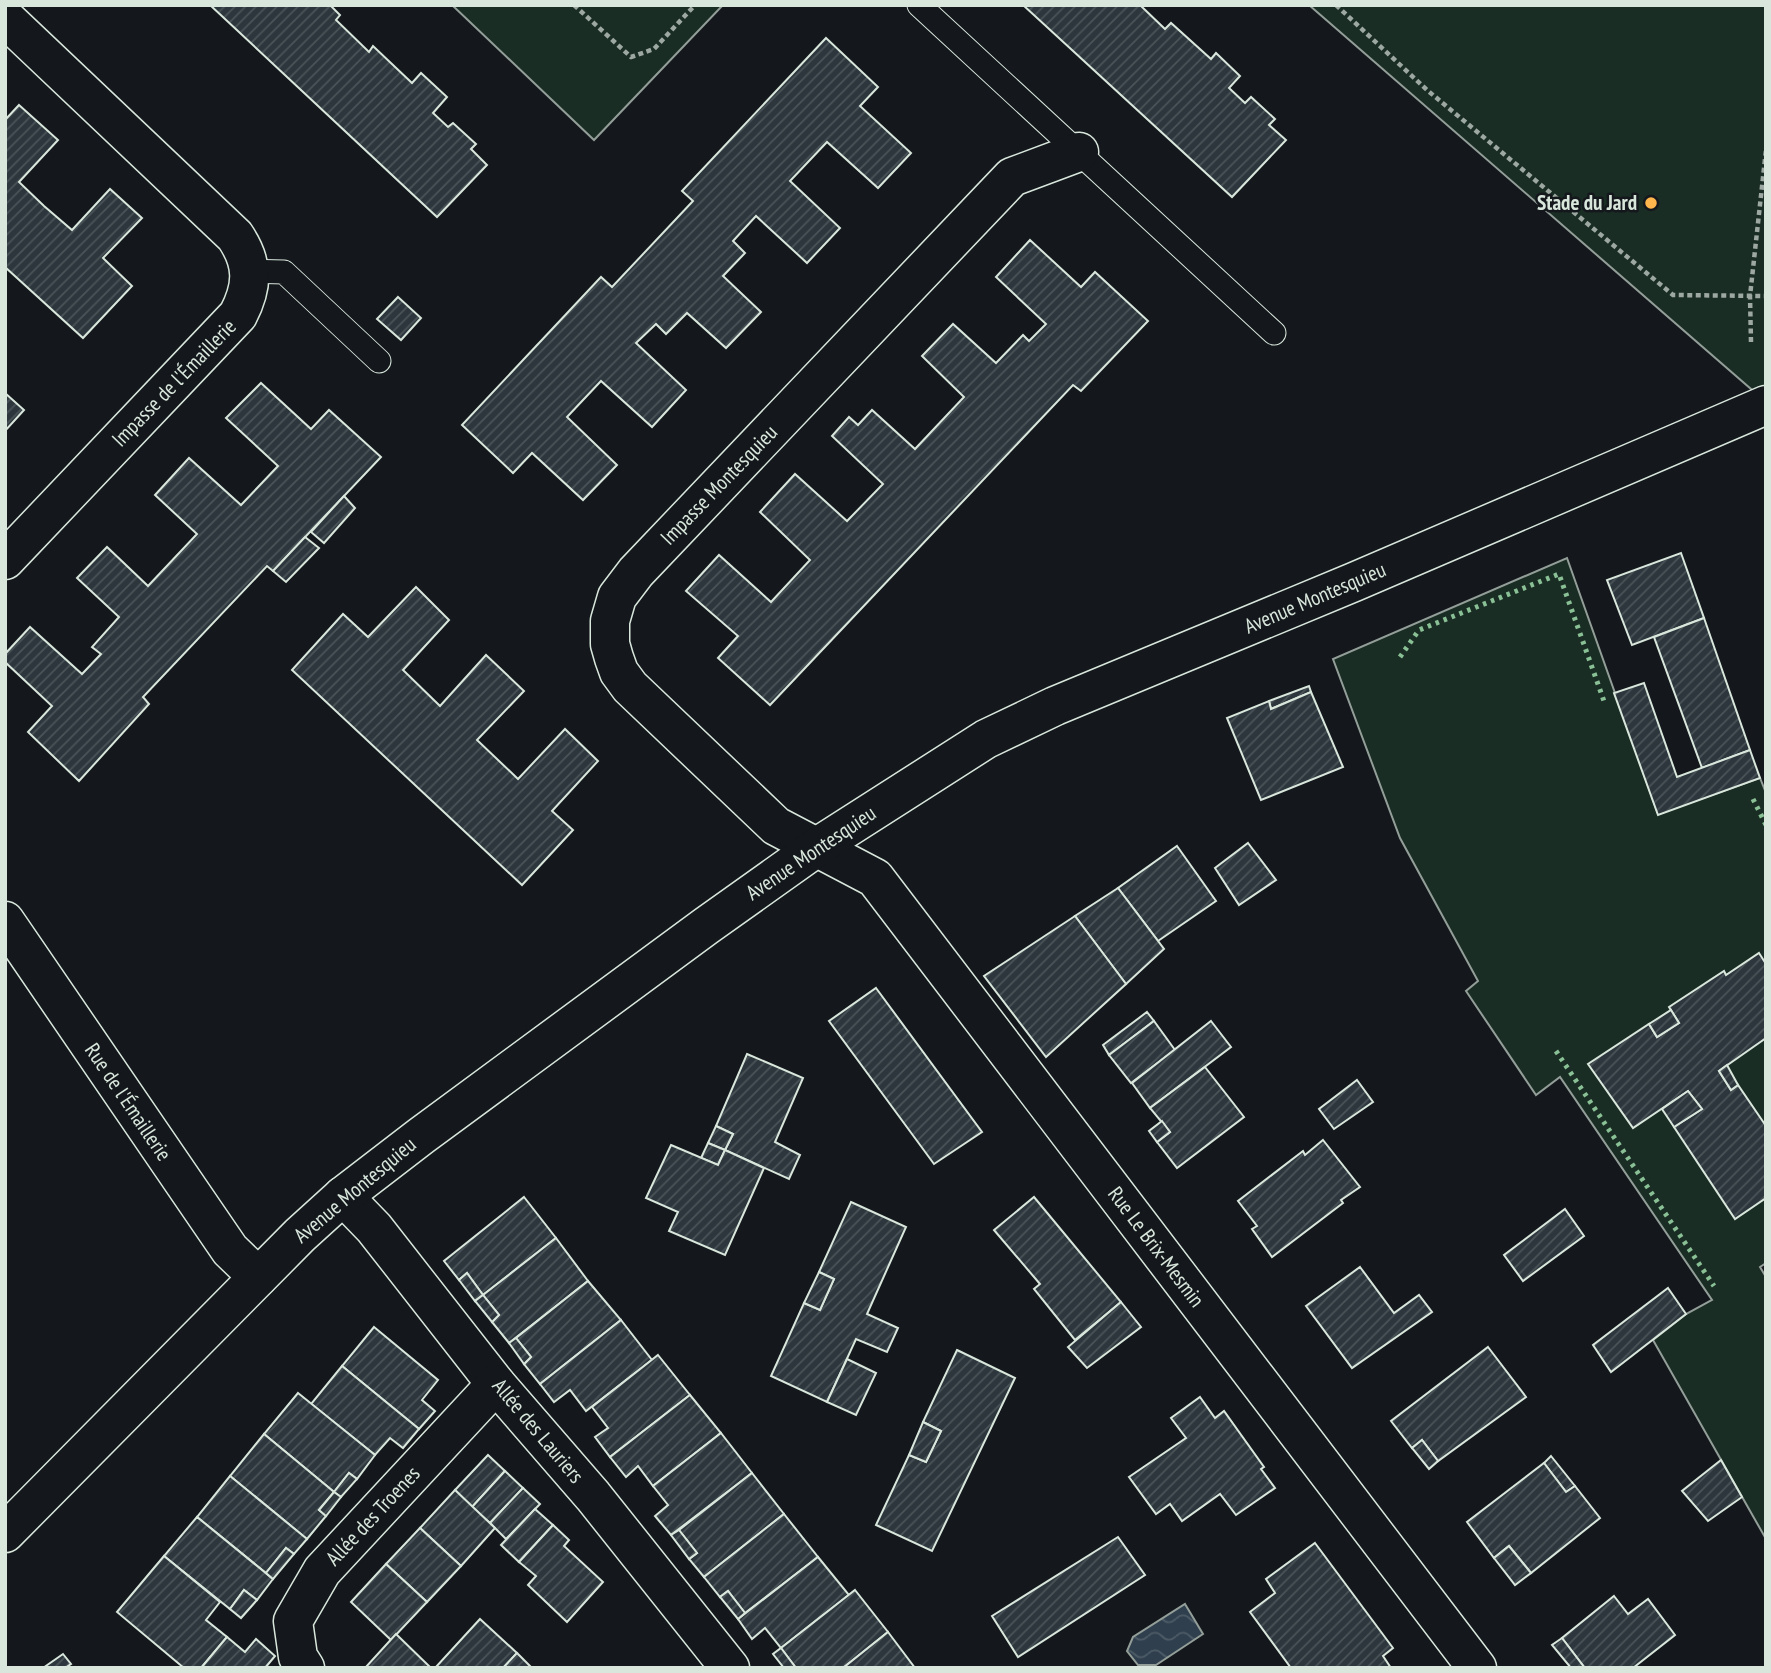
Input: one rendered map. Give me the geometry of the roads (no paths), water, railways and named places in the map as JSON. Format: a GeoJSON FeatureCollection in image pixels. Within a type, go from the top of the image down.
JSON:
{"type":"FeatureCollection","features":[{"type":"Feature","properties":{"kind":"street"},"geometry":{"type":"LineString","coordinates":[[5,18],[235,236],[247,258],[249,271]]}},
{"type":"Feature","properties":{"kind":"street","name":"Impasse Montesquieu"},"geometry":{"type":"LineString","coordinates":[[817,847],[776,826],[630,687],[618,672],[610,643],[610,621],[617,597],[636,572],[1012,177],[1079,152]]}},
{"type":"Feature","properties":{"kind":"street","name":"Impasse de l'Émaillerie"},"geometry":{"type":"LineString","coordinates":[[5,560],[238,315],[249,286],[249,271]]}},
{"type":"Feature","properties":{"kind":"street","name":"Avenue Montesquieu"},"geometry":{"type":"LineString","coordinates":[[5,1533],[300,1235],[343,1196],[509,1070],[817,847],[986,739],[1055,706],[1354,582],[1766,405]]}},
{"type":"Feature","properties":{"kind":"street","name":"Rue Le Brix-Mesmin"},"geometry":{"type":"LineString","coordinates":[[817,847],[875,878],[1477,1668]]}},
{"type":"Feature","properties":{"kind":"street","name":"Rue de l'Émaillerie"},"geometry":{"type":"LineString","coordinates":[[5,921],[230,1250],[258,1277]]}},
{"type":"Feature","properties":{"kind":"street","name":"Allée des Lauriers"},"geometry":{"type":"LineString","coordinates":[[343,1196],[374,1228],[496,1384],[593,1496],[730,1668]]}},
{"type":"Feature","properties":{"kind":"street","name":"Allée des Troenes"},"geometry":{"type":"LineString","coordinates":[[305,1668],[298,1657],[293,1621],[322,1571],[496,1384]]}},
{"type":"Feature","properties":{"kind":"lane"},"geometry":{"type":"LineString","coordinates":[[919,5],[1274,333]]}},
{"type":"Feature","properties":{"kind":"lane"},"geometry":{"type":"LineString","coordinates":[[249,271],[284,272],[379,361]]}},
{"type":"Feature","properties":{"kind":"water"},"geometry":{"type":"Polygon","coordinates":[[[1185,1604],[1203,1634],[1156,1665],[1138,1665],[1127,1651],[1133,1637],[1185,1604]]]}},
{"type":"Feature","properties":{"kind":"place","name":"Stade du Jard"},"geometry":{"type":"Point","coordinates":[1651,203]}}]}
